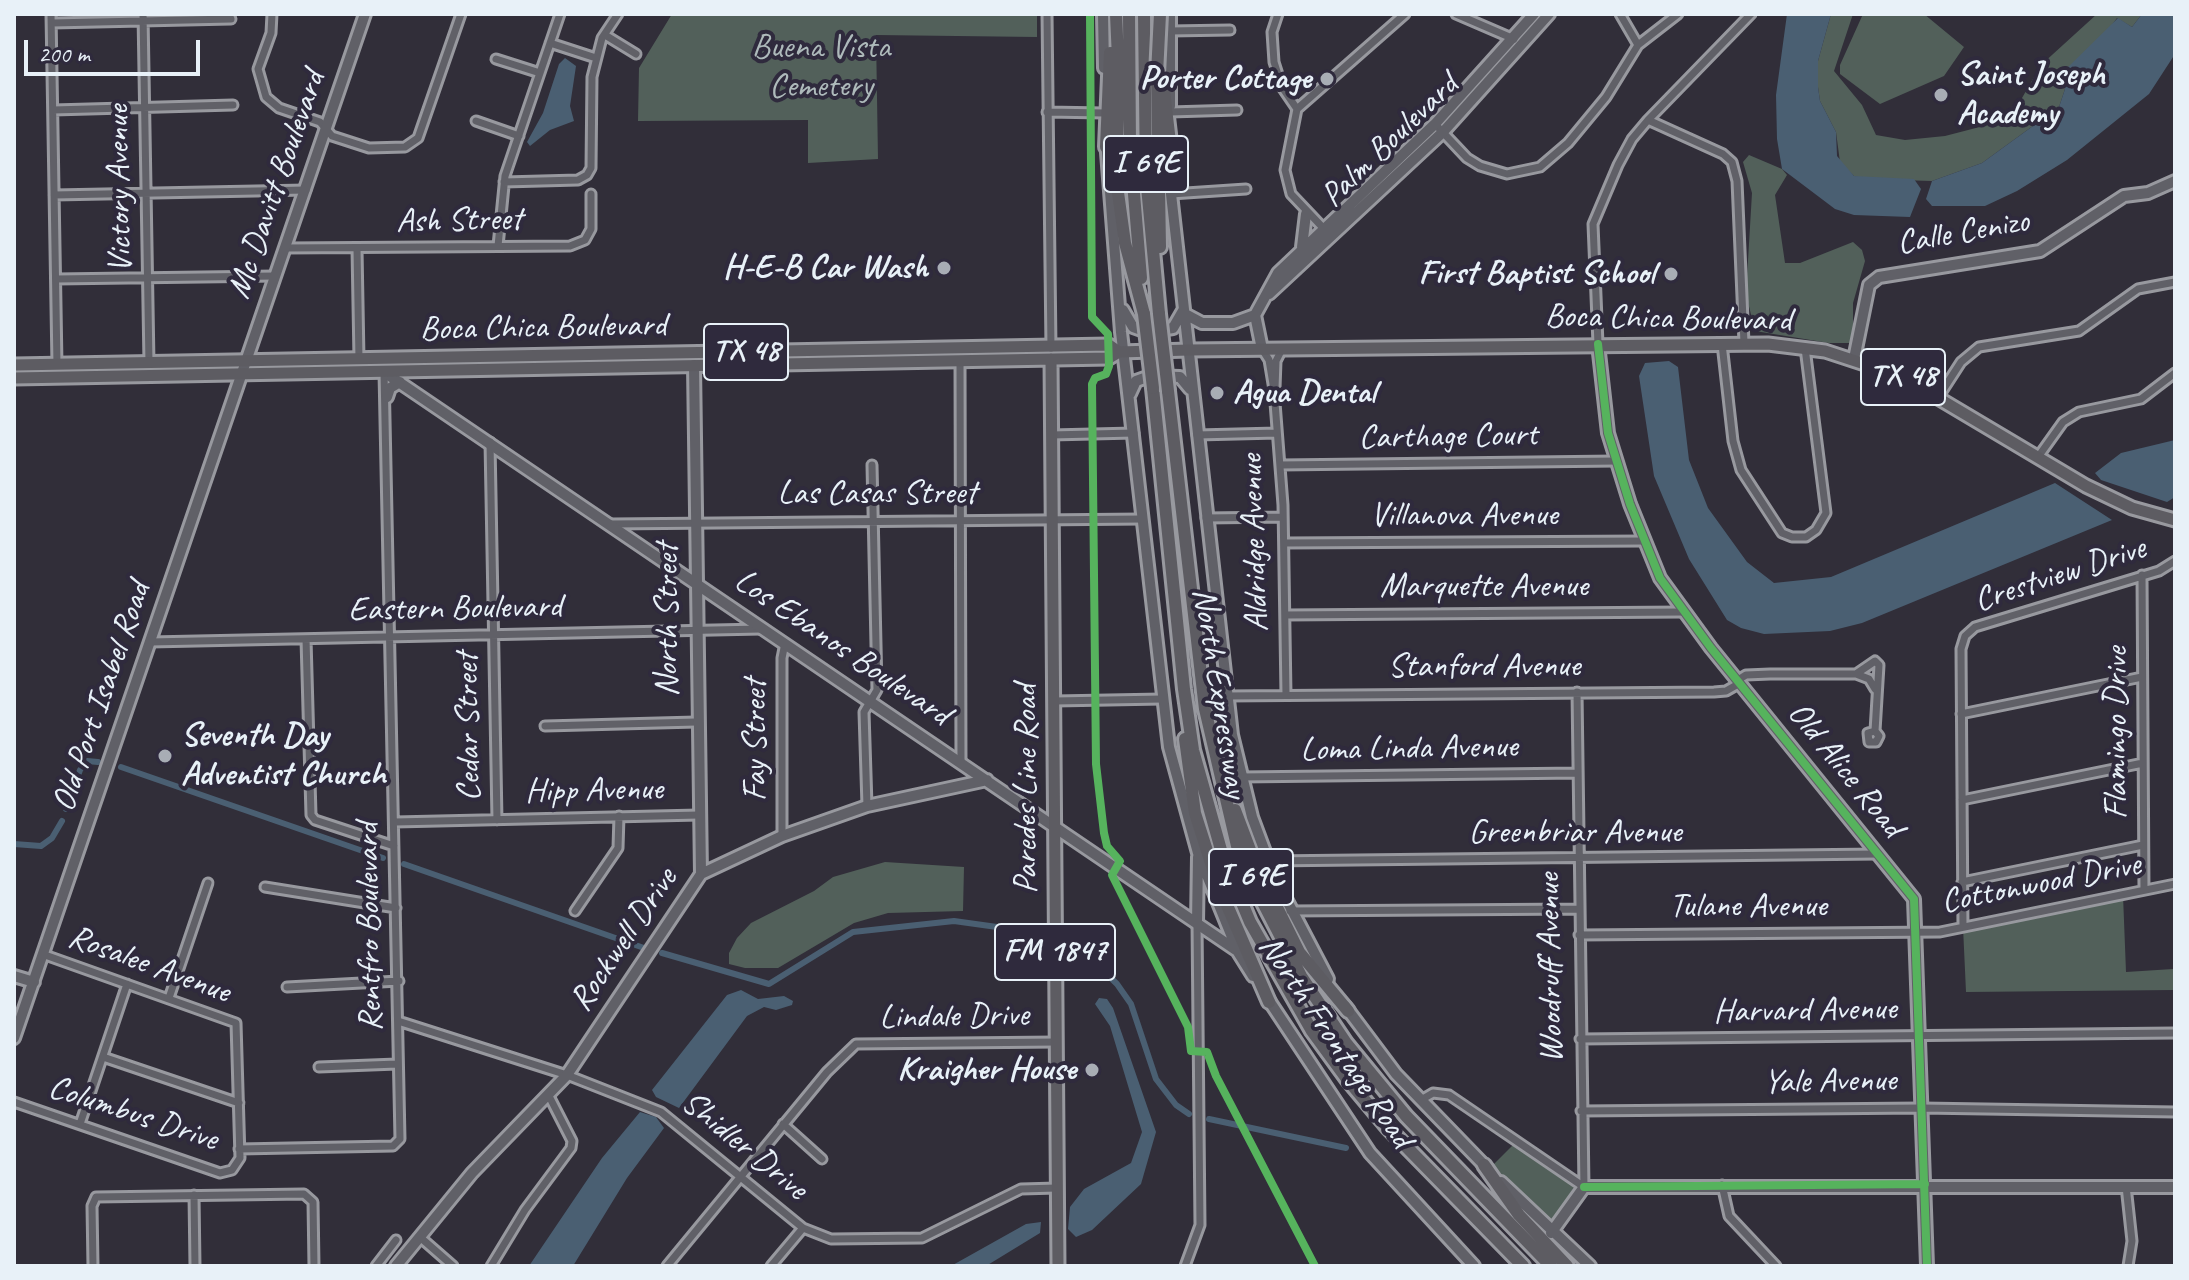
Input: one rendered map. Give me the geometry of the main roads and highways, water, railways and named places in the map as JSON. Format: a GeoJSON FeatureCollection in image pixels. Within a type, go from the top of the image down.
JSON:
{"type":"FeatureCollection","features":[{"type":"Feature","properties":{"kind":"highway"},"geometry":{"type":"LineString","coordinates":[[1114,14],[1119,81],[1117,193],[1144,314]]}},
{"type":"Feature","properties":{"kind":"highway"},"geometry":{"type":"LineString","coordinates":[[1106,147],[1114,14]]}},
{"type":"Feature","properties":{"kind":"highway","name":"I 69E"},"geometry":{"type":"LineString","coordinates":[[1129,14],[1130,146],[1144,314]]}},
{"type":"Feature","properties":{"kind":"highway","name":"I 69E"},"geometry":{"type":"LineString","coordinates":[[1144,14],[1146,176],[1159,314]]}},
{"type":"Feature","properties":{"kind":"highway"},"geometry":{"type":"LineString","coordinates":[[1159,14],[1159,314]]}},
{"type":"Feature","properties":{"kind":"highway"},"geometry":{"type":"LineString","coordinates":[[1159,14],[1171,151]]}},
{"type":"Feature","properties":{"kind":"highway","name":"North Expressway"},"geometry":{"type":"LineString","coordinates":[[1144,314],[1193,750],[1211,820],[1250,922],[1312,1031],[1347,1079],[1388,1128],[1523,1266]]}},
{"type":"Feature","properties":{"kind":"highway","name":"North Expressway"},"geometry":{"type":"LineString","coordinates":[[1159,314],[1212,741],[1237,846],[1270,919],[1323,1010],[1406,1116],[1551,1266]]}},
{"type":"Feature","properties":{"kind":"highway"},"geometry":{"type":"LineString","coordinates":[[1178,628],[1187,766],[1195,813],[1217,882],[1269,1002]]}},
{"type":"Feature","properties":{"kind":"highway"},"geometry":{"type":"LineString","coordinates":[[1212,741],[1255,863],[1279,914],[1299,952],[1348,1011]]}},
{"type":"Feature","properties":{"kind":"highway"},"geometry":{"type":"LineString","coordinates":[[1484,1165],[1519,1215],[1567,1266]]}},
{"type":"Feature","properties":{"kind":"main road","name":"Boca Chica Boulevard"},"geometry":{"type":"LineString","coordinates":[[14,378],[1109,358],[1121,352],[1189,350],[1744,343],[1805,348],[1854,359],[1939,396],[2112,499],[2175,520]]}},
{"type":"Feature","properties":{"kind":"main road","name":"Boca Chica Boulevard"},"geometry":{"type":"LineString","coordinates":[[14,365],[1109,345],[1121,352]]}},
{"type":"Feature","properties":{"kind":"main road"},"geometry":{"type":"LineString","coordinates":[[694,365],[704,358],[779,357],[788,351]]}},
{"type":"Feature","properties":{"kind":"main road"},"geometry":{"type":"LineString","coordinates":[[592,368],[597,362],[682,360],[687,353]]}},
{"type":"Feature","properties":{"kind":"main road","name":"Paredes Line Road"},"geometry":{"type":"LineString","coordinates":[[1051,359],[1058,1266]]}},
{"type":"Feature","properties":{"kind":"water"},"geometry":{"type":"Polygon","coordinates":[[[1787,14],[1831,14],[1818,61],[1818,87],[1820,101],[1836,132],[1837,156],[1854,176],[1914,179],[1921,189],[1910,217],[1854,215],[1835,209],[1782,169],[1777,139],[1776,95],[1787,14]]]}},
{"type":"Feature","properties":{"kind":"water"},"geometry":{"type":"Polygon","coordinates":[[[2142,14],[2175,14],[2175,54],[2149,94],[2067,160],[2017,191],[1985,206],[1932,206],[1926,199],[1932,181],[1982,163],[2059,107],[2065,89],[2061,74],[2118,18],[2132,27],[2142,14]]]}},
{"type":"Feature","properties":{"kind":"water"},"geometry":{"type":"Polygon","coordinates":[[[565,58],[576,66],[570,106],[574,121],[550,130],[530,146],[527,142],[543,113],[559,64],[565,58]]]}},
{"type":"Feature","properties":{"kind":"water"},"geometry":{"type":"Polygon","coordinates":[[[1669,361],[1678,367],[1689,460],[1708,508],[1747,562],[1774,583],[1831,577],[2055,483],[2112,520],[1862,623],[1830,631],[1764,634],[1741,628],[1727,620],[1689,559],[1654,476],[1639,376],[1645,363],[1669,361]]]}},
{"type":"Feature","properties":{"kind":"water"},"geometry":{"type":"Polygon","coordinates":[[[2175,440],[2175,497],[2167,502],[2101,480],[2095,473],[2121,453],[2175,440]]]}},
{"type":"Feature","properties":{"kind":"water"},"geometry":{"type":"Polygon","coordinates":[[[741,990],[758,999],[784,996],[793,1001],[792,1005],[776,1010],[764,1007],[747,1016],[679,1108],[656,1097],[652,1090],[727,995],[741,990]]]}},
{"type":"Feature","properties":{"kind":"water"},"geometry":{"type":"Polygon","coordinates":[[[1099,998],[1107,999],[1113,1008],[1156,1132],[1141,1184],[1092,1230],[1076,1237],[1068,1229],[1070,1207],[1084,1189],[1131,1163],[1142,1132],[1110,1026],[1095,1004],[1099,998]]]}},
{"type":"Feature","properties":{"kind":"water"},"geometry":{"type":"Polygon","coordinates":[[[640,1112],[656,1117],[664,1128],[627,1178],[573,1266],[529,1266],[602,1158],[640,1112]]]}},
{"type":"Feature","properties":{"kind":"water"},"geometry":{"type":"Polygon","coordinates":[[[1041,1222],[1040,1233],[986,1266],[951,1266],[1026,1224],[1041,1222]]]}},
{"type":"Feature","properties":{"kind":"waterway"},"geometry":{"type":"LineString","coordinates":[[66,809],[80,770],[87,761],[98,762]]}},
{"type":"Feature","properties":{"kind":"waterway"},"geometry":{"type":"LineString","coordinates":[[121,767],[383,858]]}},
{"type":"Feature","properties":{"kind":"waterway"},"geometry":{"type":"LineString","coordinates":[[14,844],[41,846],[52,838],[62,821]]}},
{"type":"Feature","properties":{"kind":"waterway"},"geometry":{"type":"LineString","coordinates":[[404,864],[644,948]]}},
{"type":"Feature","properties":{"kind":"waterway"},"geometry":{"type":"LineString","coordinates":[[662,953],[769,984],[853,932],[954,921],[1040,933]]}},
{"type":"Feature","properties":{"kind":"waterway"},"geometry":{"type":"LineString","coordinates":[[1072,940],[1117,984],[1131,1004],[1156,1079],[1176,1105],[1189,1114]]}},
{"type":"Feature","properties":{"kind":"waterway"},"geometry":{"type":"LineString","coordinates":[[1209,1119],[1346,1148]]}},
{"type":"Feature","properties":{"kind":"place","name":"Porter Cottage"},"geometry":{"type":"Point","coordinates":[1327,79]}},
{"type":"Feature","properties":{"kind":"place","name":"Saint Joseph Academy"},"geometry":{"type":"Point","coordinates":[1941,95]}},
{"type":"Feature","properties":{"kind":"place","name":"H-E-B Car Wash"},"geometry":{"type":"Point","coordinates":[944,268]}},
{"type":"Feature","properties":{"kind":"place","name":"First Baptist School"},"geometry":{"type":"Point","coordinates":[1671,274]}},
{"type":"Feature","properties":{"kind":"place","name":"Agua Dental"},"geometry":{"type":"Point","coordinates":[1217,393]}},
{"type":"Feature","properties":{"kind":"place","name":"Seventh Day Adventist Church"},"geometry":{"type":"Point","coordinates":[165,756]}},
{"type":"Feature","properties":{"kind":"place","name":"Kraigher House"},"geometry":{"type":"Point","coordinates":[1092,1070]}},
{"type":"Feature","properties":{"kind":"park label","name":"Buena Vista Cemetery"},"geometry":{"type":"Point","coordinates":[821,68]}}]}
